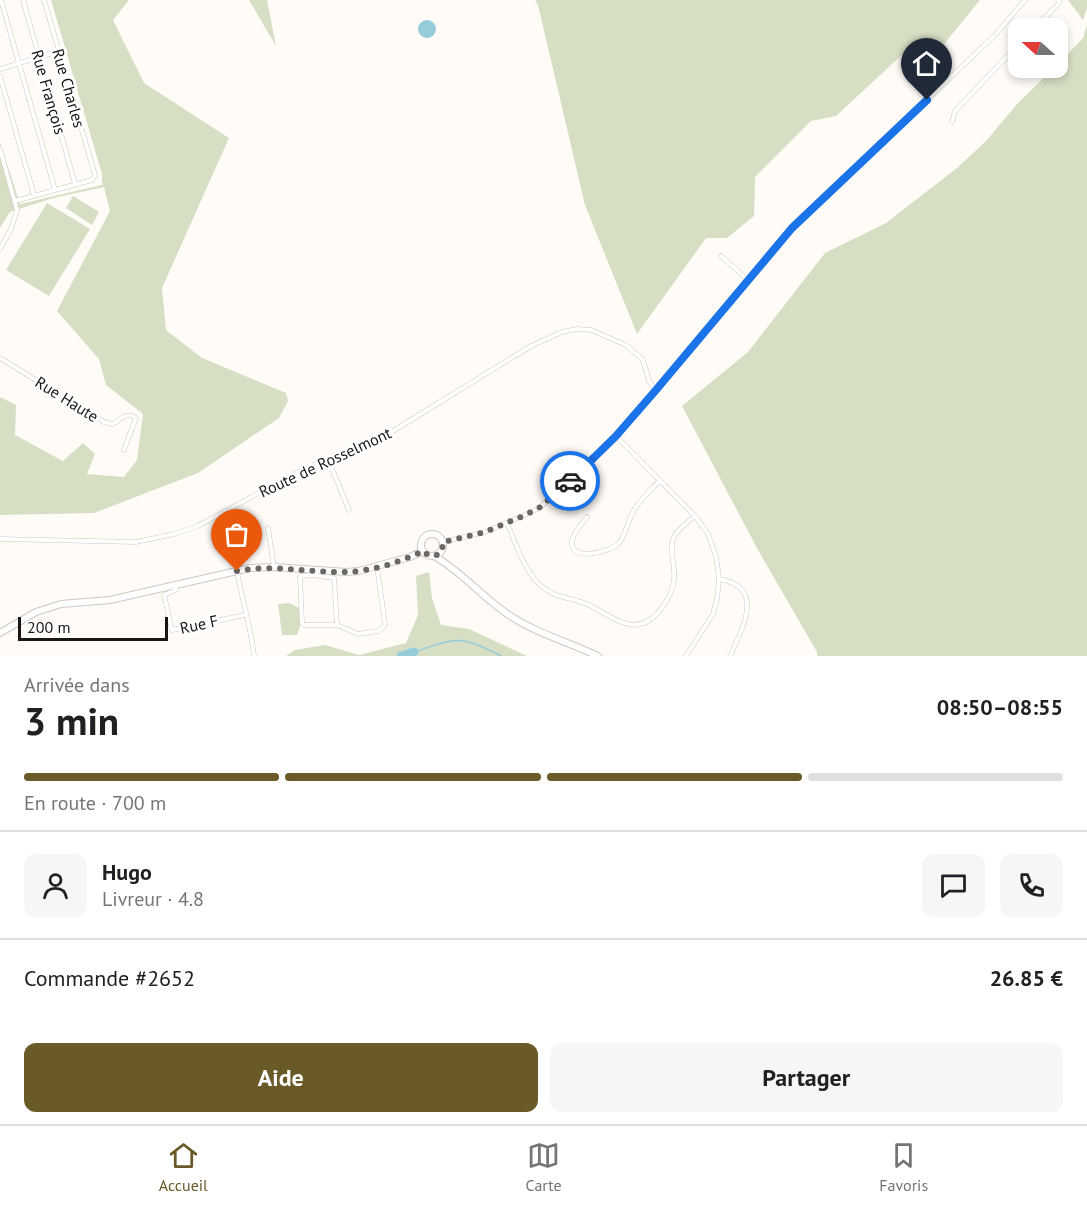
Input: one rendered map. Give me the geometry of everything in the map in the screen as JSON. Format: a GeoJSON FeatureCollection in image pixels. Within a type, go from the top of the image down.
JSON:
{"type":"FeatureCollection","features":[{"type":"Feature","properties":{"kind":"main road"},"geometry":{"type":"LineString","coordinates":[[445,561],[442,551],[443,542],[438,535],[426,536],[421,543],[423,551],[445,561],[496,606],[515,619],[598,656]]}},
{"type":"Feature","properties":{"kind":"main road"},"geometry":{"type":"LineString","coordinates":[[0,633],[29,615],[50,606],[110,600],[237,571],[273,567],[316,572],[346,572],[377,567],[423,551]]}},
{"type":"Feature","properties":{"kind":"main road"},"geometry":{"type":"LineString","coordinates":[[434,556],[442,551]]}},
{"type":"Feature","properties":{"kind":"street"},"geometry":{"type":"LineString","coordinates":[[1,0],[55,190]]}},
{"type":"Feature","properties":{"kind":"street","name":"Rue François"},"geometry":{"type":"LineString","coordinates":[[23,0],[75,184]]}},
{"type":"Feature","properties":{"kind":"street","name":"Rue Charles"},"geometry":{"type":"LineString","coordinates":[[44,0],[94,175],[92,180],[75,184]]}},
{"type":"Feature","properties":{"kind":"street"},"geometry":{"type":"LineString","coordinates":[[443,542],[461,539],[507,523],[539,508],[575,477],[616,436],[679,364],[792,228],[988,41],[1024,0]]}},
{"type":"Feature","properties":{"kind":"street"},"geometry":{"type":"LineString","coordinates":[[1044,18],[1059,1]]}},
{"type":"Feature","properties":{"kind":"street"},"geometry":{"type":"LineString","coordinates":[[0,69],[59,51]]}},
{"type":"Feature","properties":{"kind":"street"},"geometry":{"type":"LineString","coordinates":[[952,122],[955,111],[1008,55]]}},
{"type":"Feature","properties":{"kind":"street"},"geometry":{"type":"LineString","coordinates":[[0,76],[34,195]]}},
{"type":"Feature","properties":{"kind":"street"},"geometry":{"type":"LineString","coordinates":[[0,149],[17,210],[16,218],[0,249]]}},
{"type":"Feature","properties":{"kind":"street"},"geometry":{"type":"LineString","coordinates":[[15,201],[75,184]]}},
{"type":"Feature","properties":{"kind":"street"},"geometry":{"type":"LineString","coordinates":[[721,256],[748,280]]}},
{"type":"Feature","properties":{"kind":"street","name":"Route de Rosselmont"},"geometry":{"type":"LineString","coordinates":[[0,539],[136,542],[198,526],[303,469],[393,431],[531,346],[562,332],[578,329],[591,330],[626,345],[643,360],[649,381],[656,390]]}},
{"type":"Feature","properties":{"kind":"street","name":"Rue Haute"},"geometry":{"type":"LineString","coordinates":[[0,358],[104,422],[113,424],[127,414],[132,415],[136,418],[124,450]]}},
{"type":"Feature","properties":{"kind":"street"},"geometry":{"type":"LineString","coordinates":[[616,436],[695,516],[708,534],[716,556],[719,579],[713,614],[686,656]]}},
{"type":"Feature","properties":{"kind":"street"},"geometry":{"type":"LineString","coordinates":[[328,459],[349,510]]}},
{"type":"Feature","properties":{"kind":"street"},"geometry":{"type":"LineString","coordinates":[[587,517],[574,535],[573,548],[586,554],[610,549],[621,540],[639,502],[660,480]]}},
{"type":"Feature","properties":{"kind":"street"},"geometry":{"type":"LineString","coordinates":[[507,523],[523,559],[536,582],[543,589],[561,597],[577,600],[633,626],[647,622],[666,601],[674,582],[673,540],[676,533],[695,516]]}},
{"type":"Feature","properties":{"kind":"street"},"geometry":{"type":"LineString","coordinates":[[268,528],[273,567]]}},
{"type":"Feature","properties":{"kind":"street"},"geometry":{"type":"LineString","coordinates":[[337,625],[334,578],[316,572],[300,576],[302,623],[304,625],[337,625],[358,634],[378,631],[384,627],[377,567]]}},
{"type":"Feature","properties":{"kind":"street"},"geometry":{"type":"LineString","coordinates":[[237,571],[245,615],[252,634],[254,656]]}},
{"type":"Feature","properties":{"kind":"street"},"geometry":{"type":"LineString","coordinates":[[719,579],[739,585],[746,593],[748,606],[745,622],[730,656]]}},
{"type":"Feature","properties":{"kind":"street","name":"Rue F"},"geometry":{"type":"LineString","coordinates":[[175,585],[176,590],[164,595],[172,630],[245,615]]}},
{"type":"Feature","properties":{"kind":"green space"},"geometry":{"type":"Polygon","coordinates":[[[51,0],[129,0],[113,20],[144,83],[229,138],[162,288],[166,330],[202,358],[286,393],[288,401],[279,418],[198,473],[94,513],[0,515],[0,397],[16,405],[15,435],[63,461],[83,443],[95,454],[87,474],[124,477],[137,460],[143,414],[106,385],[99,359],[57,311],[110,211],[104,187],[53,198],[10,212],[0,228],[0,143],[20,204],[102,185],[102,174],[51,0]]]}},
{"type":"Feature","properties":{"kind":"green space"},"geometry":{"type":"Polygon","coordinates":[[[249,0],[267,0],[276,46],[249,0]]]}},
{"type":"Feature","properties":{"kind":"green space"},"geometry":{"type":"Polygon","coordinates":[[[535,0],[980,0],[940,49],[919,39],[836,116],[811,121],[755,177],[754,216],[727,238],[706,238],[637,334],[585,205],[535,0]]]}},
{"type":"Feature","properties":{"kind":"green space"},"geometry":{"type":"Polygon","coordinates":[[[1068,0],[1087,0],[1083,20],[1068,0]]]}},
{"type":"Feature","properties":{"kind":"green space"},"geometry":{"type":"Polygon","coordinates":[[[1087,25],[1087,656],[817,656],[817,652],[758,550],[682,406],[748,352],[825,253],[886,223],[957,168],[986,141],[1018,103],[1044,78],[1068,78],[1068,54],[1083,38],[1087,25]]]}},
{"type":"Feature","properties":{"kind":"green space"},"geometry":{"type":"Polygon","coordinates":[[[73,196],[99,212],[92,225],[66,208],[73,196]]]}},
{"type":"Feature","properties":{"kind":"green space"},"geometry":{"type":"Polygon","coordinates":[[[47,203],[90,229],[49,296],[6,270],[47,203]]]}},
{"type":"Feature","properties":{"kind":"green space"},"geometry":{"type":"Polygon","coordinates":[[[429,572],[432,598],[441,625],[469,629],[527,656],[286,656],[295,650],[325,645],[359,655],[406,643],[418,615],[416,576],[429,572]]]}},
{"type":"Feature","properties":{"kind":"green space"},"geometry":{"type":"Polygon","coordinates":[[[289,603],[299,608],[301,624],[297,635],[282,635],[278,604],[289,603]]]}},
{"type":"Feature","properties":{"kind":"water"},"geometry":{"type":"Polygon","coordinates":[[[427,20],[433,23],[436,29],[433,35],[427,38],[421,35],[418,29],[421,23],[427,20]]]}},
{"type":"Feature","properties":{"kind":"waterway"},"geometry":{"type":"LineString","coordinates":[[414,652],[449,641],[466,641],[501,656]]}},
{"type":"Feature","properties":{"kind":"waterway"},"geometry":{"type":"LineString","coordinates":[[401,656],[414,652]]}},
{"type":"Feature","properties":{"kind":"way so far"},"geometry":{"type":"LineString","coordinates":[[237,571],[274,567],[346,572],[370,569],[423,551],[429,556],[434,556],[442,551],[443,542],[485,532],[539,508],[570,481]]}},
{"type":"Feature","properties":{"kind":"route"},"geometry":{"type":"LineString","coordinates":[[570,481],[616,436],[792,228],[927,100]]}}]}
